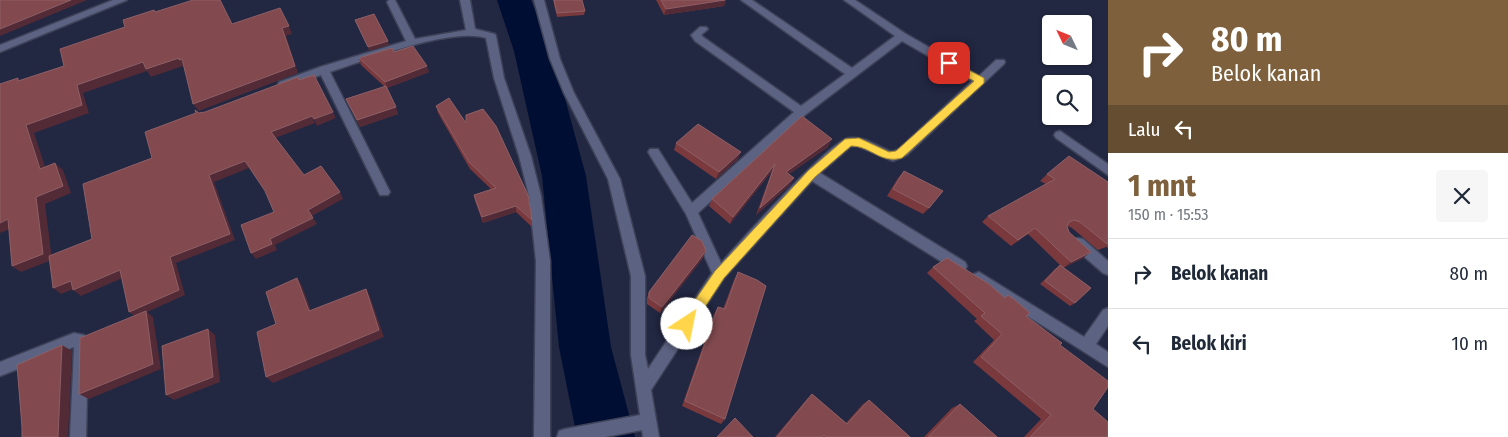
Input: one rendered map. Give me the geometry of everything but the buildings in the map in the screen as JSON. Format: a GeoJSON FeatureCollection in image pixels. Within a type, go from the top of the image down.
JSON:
{"type":"FeatureCollection","features":[{"type":"Feature","properties":{"kind":"street"},"geometry":{"type":"LineString","coordinates":[[0,49],[122,0]]}},
{"type":"Feature","properties":{"kind":"street"},"geometry":{"type":"LineString","coordinates":[[465,0],[470,32]]}},
{"type":"Feature","properties":{"kind":"street"},"geometry":{"type":"LineString","coordinates":[[539,0],[555,59],[587,130],[614,179],[619,192],[638,276],[638,354],[651,437]]}},
{"type":"Feature","properties":{"kind":"street"},"geometry":{"type":"LineString","coordinates":[[746,0],[852,73]]}},
{"type":"Feature","properties":{"kind":"street"},"geometry":{"type":"LineString","coordinates":[[849,0],[902,36],[980,81]]}},
{"type":"Feature","properties":{"kind":"street"},"geometry":{"type":"LineString","coordinates":[[392,2],[411,42]]}},
{"type":"Feature","properties":{"kind":"street"},"geometry":{"type":"LineString","coordinates":[[703,29],[698,31],[696,35],[699,40],[801,112]]}},
{"type":"Feature","properties":{"kind":"street"},"geometry":{"type":"LineString","coordinates":[[269,90],[411,42],[470,32],[489,33],[493,40],[499,78],[536,196],[543,261],[542,437]]}},
{"type":"Feature","properties":{"kind":"street"},"geometry":{"type":"LineString","coordinates":[[691,212],[801,112],[902,36]]}},
{"type":"Feature","properties":{"kind":"street"},"geometry":{"type":"LineString","coordinates":[[643,389],[719,274],[811,174],[848,142],[859,142],[888,156],[898,155],[1000,62]]}},
{"type":"Feature","properties":{"kind":"street"},"geometry":{"type":"LineString","coordinates":[[324,70],[384,192]]}},
{"type":"Feature","properties":{"kind":"street"},"geometry":{"type":"LineString","coordinates":[[1060,135],[1108,170]]}},
{"type":"Feature","properties":{"kind":"street"},"geometry":{"type":"LineString","coordinates":[[654,152],[691,212],[719,274]]}},
{"type":"Feature","properties":{"kind":"street"},"geometry":{"type":"LineString","coordinates":[[811,174],[1108,360]]}},
{"type":"Feature","properties":{"kind":"street"},"geometry":{"type":"LineString","coordinates":[[1066,233],[1108,269]]}},
{"type":"Feature","properties":{"kind":"street"},"geometry":{"type":"LineString","coordinates":[[1086,345],[1108,314]]}},
{"type":"Feature","properties":{"kind":"street"},"geometry":{"type":"LineString","coordinates":[[0,369],[74,340],[79,340],[81,345],[78,437]]}},
{"type":"Feature","properties":{"kind":"street"},"geometry":{"type":"LineString","coordinates":[[565,437],[648,421]]}},
{"type":"Feature","properties":{"kind":"waterway"},"geometry":{"type":"LineString","coordinates":[[514,0],[533,51],[564,176],[585,347],[606,437]]}},
{"type":"Feature","properties":{"kind":"route"},"geometry":{"type":"LineString","coordinates":[[687,324],[719,274],[811,174],[848,142],[859,142],[888,156],[898,155],[980,81],[949,63]]}}]}
